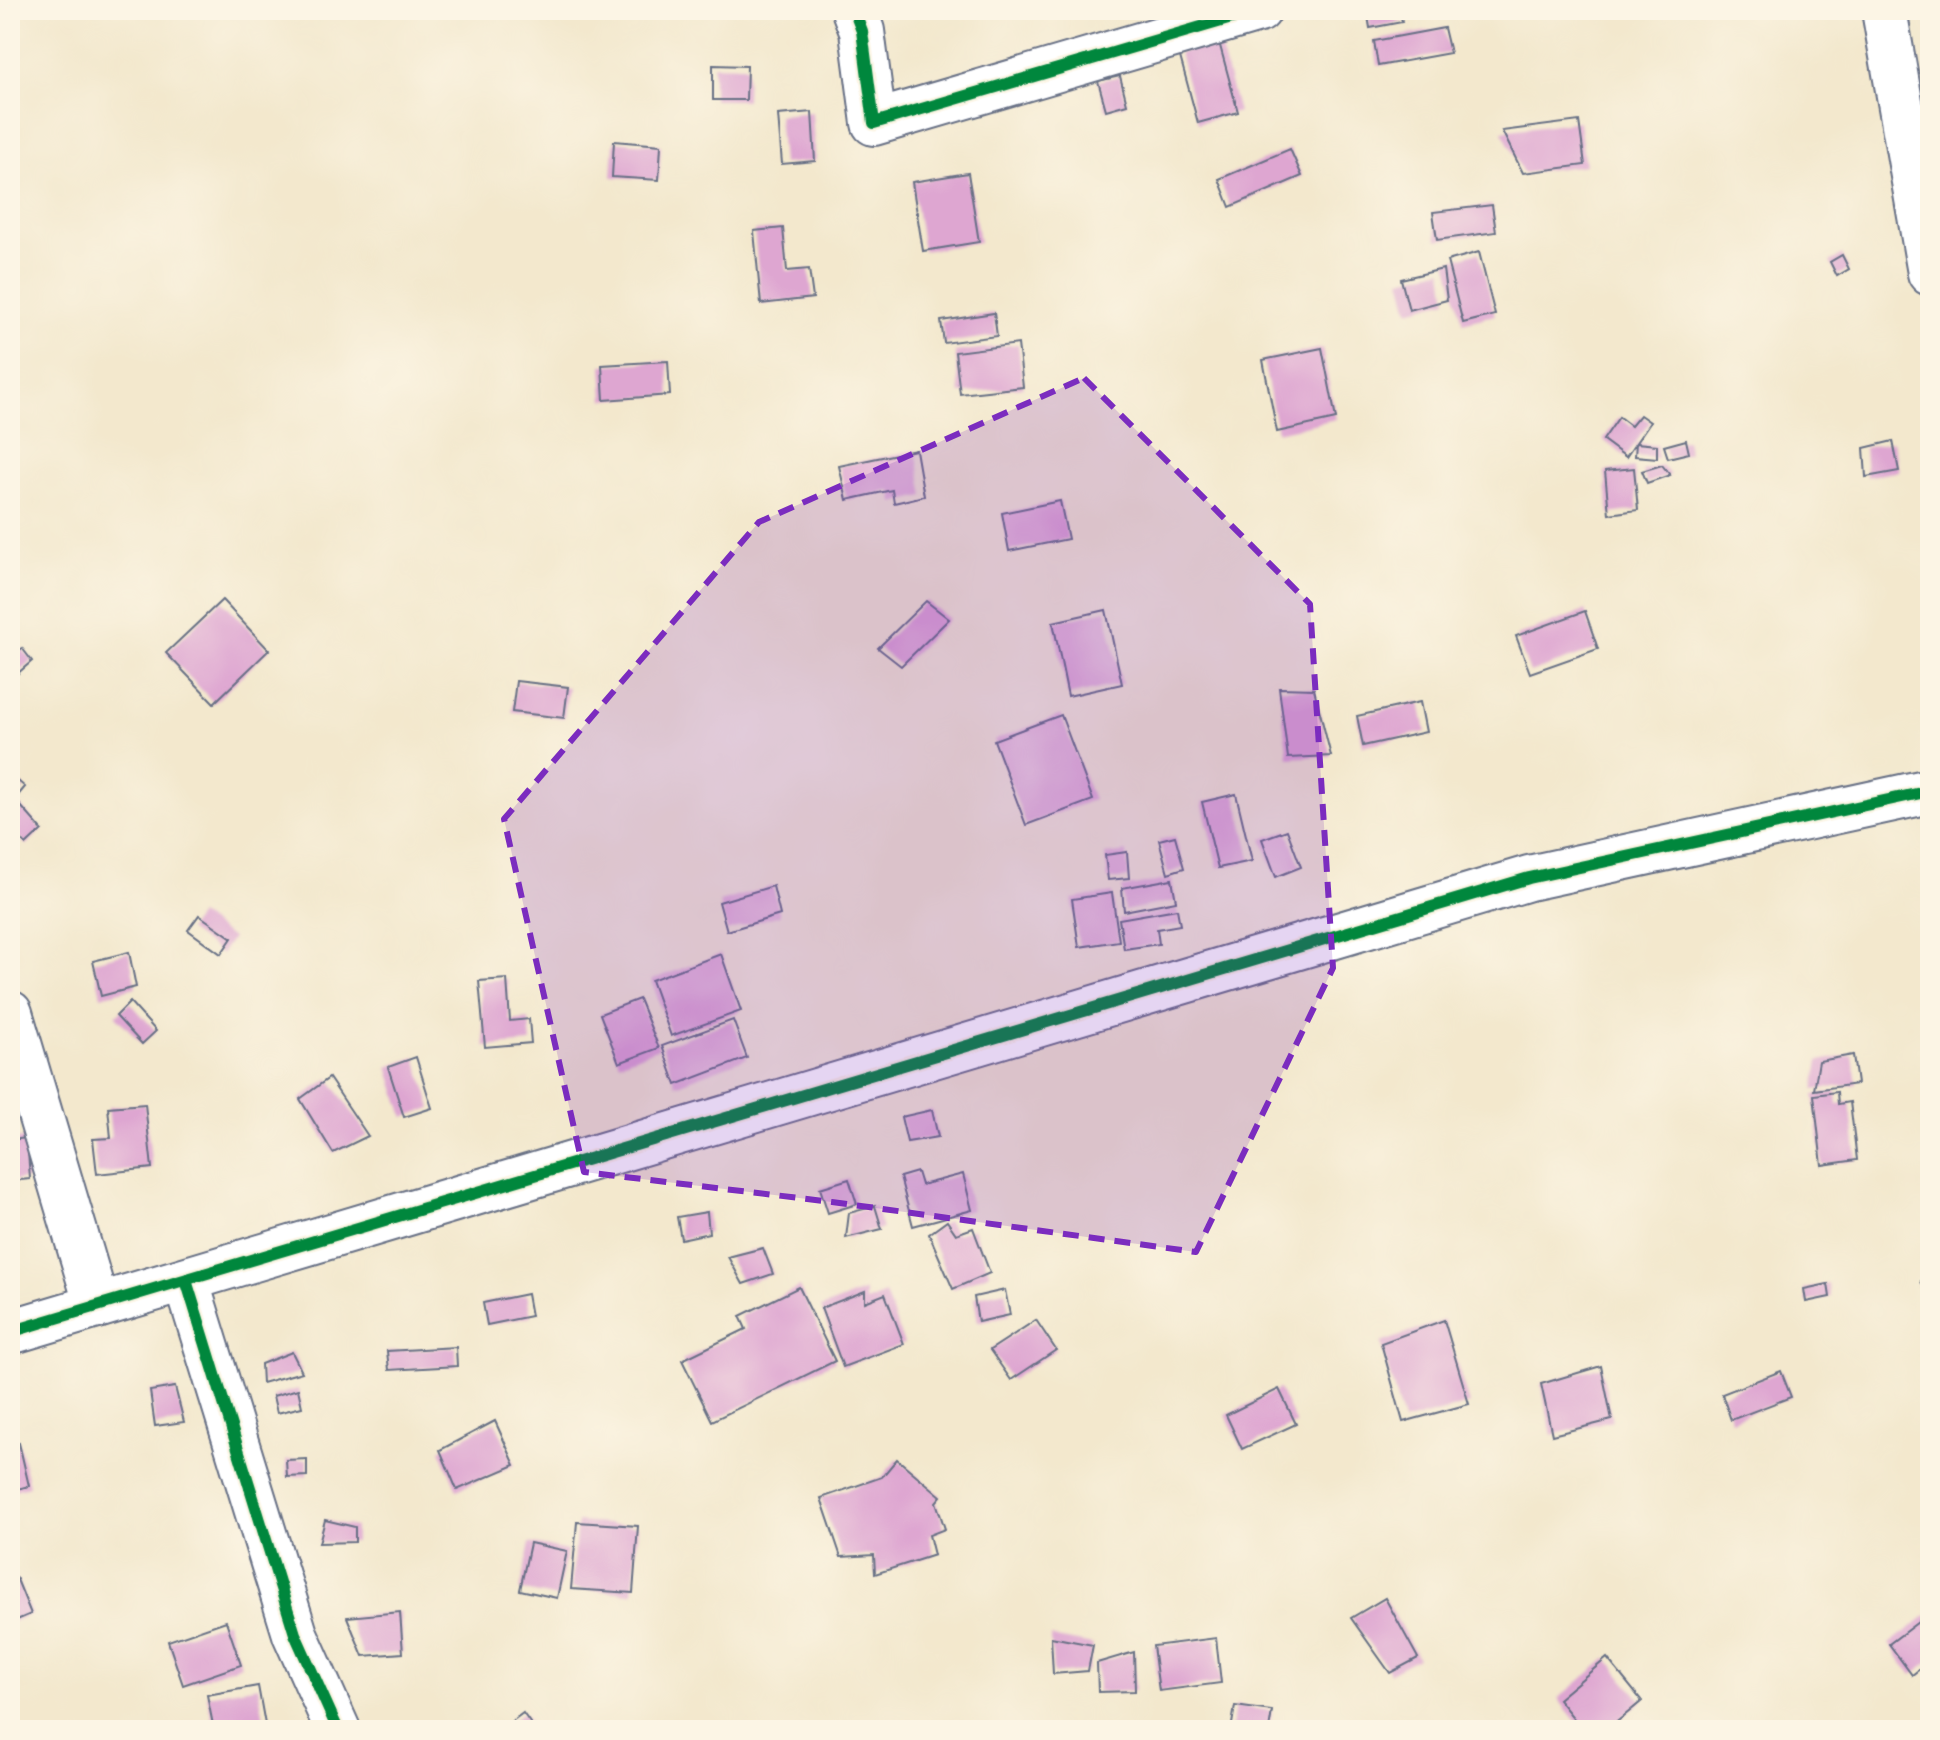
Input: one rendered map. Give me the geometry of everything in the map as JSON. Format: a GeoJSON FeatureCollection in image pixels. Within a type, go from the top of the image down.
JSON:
{"type":"FeatureCollection","features":[{"type":"Feature","properties":{"kind":"street"},"geometry":{"type":"LineString","coordinates":[[854,10],[862,31],[874,123],[1259,10]]}},
{"type":"Feature","properties":{"kind":"street"},"geometry":{"type":"LineString","coordinates":[[1884,10],[1930,273]]}},
{"type":"Feature","properties":{"kind":"street"},"geometry":{"type":"LineString","coordinates":[[10,1332],[1529,878],[1930,791]]}},
{"type":"Feature","properties":{"kind":"street"},"geometry":{"type":"LineString","coordinates":[[10,1013],[97,1306]]}},
{"type":"Feature","properties":{"kind":"street"},"geometry":{"type":"LineString","coordinates":[[186,1280],[295,1634],[338,1730]]}},
{"type":"Feature","properties":{"kind":"highlighted area"},"geometry":{"type":"Polygon","coordinates":[[[1084,378],[1310,604],[1333,968],[1196,1252],[584,1172],[504,819],[759,522],[1084,378]]]}},
{"type":"Feature","properties":{"kind":"building"},"geometry":{"type":"Polygon","coordinates":[[[1367,10],[1400,10],[1402,22],[1370,28],[1367,10]]]}},
{"type":"Feature","properties":{"kind":"building"},"geometry":{"type":"Polygon","coordinates":[[[1444,28],[1450,53],[1378,66],[1374,41],[1444,28]]]}},
{"type":"Feature","properties":{"kind":"building"},"geometry":{"type":"Polygon","coordinates":[[[1219,42],[1238,112],[1198,123],[1179,53],[1219,42]]]}},
{"type":"Feature","properties":{"kind":"building"},"geometry":{"type":"Polygon","coordinates":[[[713,65],[747,66],[746,100],[713,100],[713,65]]]}},
{"type":"Feature","properties":{"kind":"building"},"geometry":{"type":"Polygon","coordinates":[[[1120,76],[1127,104],[1106,110],[1098,81],[1120,76]]]}},
{"type":"Feature","properties":{"kind":"building"},"geometry":{"type":"Polygon","coordinates":[[[812,112],[815,161],[782,164],[778,115],[812,112]]]}},
{"type":"Feature","properties":{"kind":"building"},"geometry":{"type":"Polygon","coordinates":[[[1579,121],[1585,165],[1523,173],[1502,131],[1579,121]]]}},
{"type":"Feature","properties":{"kind":"building"},"geometry":{"type":"Polygon","coordinates":[[[614,141],[661,145],[659,180],[612,177],[614,141]]]}},
{"type":"Feature","properties":{"kind":"building"},"geometry":{"type":"Polygon","coordinates":[[[1290,149],[1302,176],[1230,207],[1219,179],[1290,149]]]}},
{"type":"Feature","properties":{"kind":"building"},"geometry":{"type":"Polygon","coordinates":[[[968,173],[979,242],[923,251],[912,182],[968,173]]]}},
{"type":"Feature","properties":{"kind":"building"},"geometry":{"type":"Polygon","coordinates":[[[1492,205],[1496,232],[1437,240],[1433,212],[1492,205]]]}},
{"type":"Feature","properties":{"kind":"building"},"geometry":{"type":"Polygon","coordinates":[[[783,228],[787,271],[809,269],[813,298],[761,304],[754,231],[783,228]]]}},
{"type":"Feature","properties":{"kind":"building"},"geometry":{"type":"Polygon","coordinates":[[[1479,252],[1495,315],[1463,323],[1447,261],[1479,252]]]}},
{"type":"Feature","properties":{"kind":"building"},"geometry":{"type":"Polygon","coordinates":[[[1842,255],[1849,269],[1837,276],[1830,262],[1842,255]]]}},
{"type":"Feature","properties":{"kind":"building"},"geometry":{"type":"Polygon","coordinates":[[[1443,269],[1447,300],[1409,310],[1401,279],[1443,269]]]}},
{"type":"Feature","properties":{"kind":"building"},"geometry":{"type":"Polygon","coordinates":[[[994,313],[997,336],[944,343],[941,321],[994,313]]]}},
{"type":"Feature","properties":{"kind":"building"},"geometry":{"type":"Polygon","coordinates":[[[1018,344],[1023,387],[960,394],[955,352],[1018,344]]]}},
{"type":"Feature","properties":{"kind":"building"},"geometry":{"type":"Polygon","coordinates":[[[1322,348],[1336,419],[1277,432],[1263,360],[1322,348]]]}},
{"type":"Feature","properties":{"kind":"building"},"geometry":{"type":"Polygon","coordinates":[[[668,361],[670,395],[604,400],[602,365],[668,361]]]}},
{"type":"Feature","properties":{"kind":"building"},"geometry":{"type":"Polygon","coordinates":[[[1640,415],[1650,422],[1626,457],[1603,440],[1619,417],[1631,426],[1640,415]]]}},
{"type":"Feature","properties":{"kind":"building"},"geometry":{"type":"Polygon","coordinates":[[[1686,440],[1689,453],[1668,458],[1664,446],[1686,440]]]}},
{"type":"Feature","properties":{"kind":"building"},"geometry":{"type":"Polygon","coordinates":[[[1893,441],[1899,471],[1866,477],[1864,448],[1893,441]]]}},
{"type":"Feature","properties":{"kind":"building"},"geometry":{"type":"Polygon","coordinates":[[[1636,443],[1657,445],[1657,458],[1635,456],[1636,443]]]}},
{"type":"Feature","properties":{"kind":"building"},"geometry":{"type":"Polygon","coordinates":[[[916,450],[924,496],[894,503],[892,490],[847,500],[839,466],[916,450]]]}},
{"type":"Feature","properties":{"kind":"building"},"geometry":{"type":"Polygon","coordinates":[[[1662,465],[1670,475],[1647,483],[1642,471],[1662,465]]]}},
{"type":"Feature","properties":{"kind":"building"},"geometry":{"type":"Polygon","coordinates":[[[1634,468],[1638,510],[1609,514],[1605,471],[1634,468]]]}},
{"type":"Feature","properties":{"kind":"building"},"geometry":{"type":"Polygon","coordinates":[[[1060,501],[1068,539],[1009,551],[1002,513],[1060,501]]]}},
{"type":"Feature","properties":{"kind":"building"},"geometry":{"type":"Polygon","coordinates":[[[222,600],[269,650],[214,703],[166,653],[222,600]]]}},
{"type":"Feature","properties":{"kind":"building"},"geometry":{"type":"Polygon","coordinates":[[[926,601],[949,619],[901,666],[878,648],[926,601]]]}},
{"type":"Feature","properties":{"kind":"building"},"geometry":{"type":"Polygon","coordinates":[[[1106,610],[1122,684],[1068,696],[1053,622],[1106,610]]]}},
{"type":"Feature","properties":{"kind":"building"},"geometry":{"type":"Polygon","coordinates":[[[1585,611],[1598,649],[1530,673],[1516,636],[1585,611]]]}},
{"type":"Feature","properties":{"kind":"building"},"geometry":{"type":"Polygon","coordinates":[[[22,648],[32,661],[10,680],[10,658],[22,648]]]}},
{"type":"Feature","properties":{"kind":"building"},"geometry":{"type":"Polygon","coordinates":[[[516,681],[568,687],[564,718],[512,712],[516,681]]]}},
{"type":"Feature","properties":{"kind":"building"},"geometry":{"type":"Polygon","coordinates":[[[1279,688],[1314,689],[1331,756],[1288,758],[1279,688]]]}},
{"type":"Feature","properties":{"kind":"building"},"geometry":{"type":"Polygon","coordinates":[[[1420,702],[1426,732],[1363,746],[1357,716],[1420,702]]]}},
{"type":"Feature","properties":{"kind":"building"},"geometry":{"type":"Polygon","coordinates":[[[1061,715],[1093,800],[1026,825],[994,740],[1061,715]]]}},
{"type":"Feature","properties":{"kind":"building"},"geometry":{"type":"Polygon","coordinates":[[[10,774],[25,787],[10,805],[10,774]]]}},
{"type":"Feature","properties":{"kind":"building"},"geometry":{"type":"Polygon","coordinates":[[[1236,794],[1252,861],[1218,868],[1202,802],[1236,794]]]}},
{"type":"Feature","properties":{"kind":"building"},"geometry":{"type":"Polygon","coordinates":[[[20,805],[42,830],[26,845],[10,826],[10,815],[20,805]]]}},
{"type":"Feature","properties":{"kind":"building"},"geometry":{"type":"Polygon","coordinates":[[[1287,830],[1301,867],[1276,877],[1262,839],[1287,830]]]}},
{"type":"Feature","properties":{"kind":"building"},"geometry":{"type":"Polygon","coordinates":[[[1175,836],[1184,868],[1168,873],[1159,840],[1175,836]]]}},
{"type":"Feature","properties":{"kind":"building"},"geometry":{"type":"Polygon","coordinates":[[[1127,852],[1129,878],[1108,880],[1105,855],[1127,852]]]}},
{"type":"Feature","properties":{"kind":"building"},"geometry":{"type":"Polygon","coordinates":[[[1172,879],[1176,901],[1124,911],[1122,888],[1172,879]]]}},
{"type":"Feature","properties":{"kind":"building"},"geometry":{"type":"Polygon","coordinates":[[[773,886],[780,915],[727,931],[719,902],[773,886]]]}},
{"type":"Feature","properties":{"kind":"building"},"geometry":{"type":"Polygon","coordinates":[[[1112,893],[1119,941],[1079,947],[1072,899],[1112,893]]]}},
{"type":"Feature","properties":{"kind":"building"},"geometry":{"type":"Polygon","coordinates":[[[1177,909],[1180,925],[1157,929],[1159,944],[1124,949],[1119,919],[1177,909]]]}},
{"type":"Feature","properties":{"kind":"building"},"geometry":{"type":"Polygon","coordinates":[[[199,915],[232,938],[221,954],[188,930],[199,915]]]}},
{"type":"Feature","properties":{"kind":"building"},"geometry":{"type":"Polygon","coordinates":[[[129,952],[136,987],[101,996],[93,961],[129,952]]]}},
{"type":"Feature","properties":{"kind":"building"},"geometry":{"type":"Polygon","coordinates":[[[721,954],[741,1011],[671,1036],[651,980],[721,954]]]}},
{"type":"Feature","properties":{"kind":"building"},"geometry":{"type":"Polygon","coordinates":[[[507,979],[510,1021],[529,1019],[531,1043],[485,1047],[479,981],[507,979]]]}},
{"type":"Feature","properties":{"kind":"building"},"geometry":{"type":"Polygon","coordinates":[[[639,999],[659,1048],[619,1063],[600,1014],[639,999]]]}},
{"type":"Feature","properties":{"kind":"building"},"geometry":{"type":"Polygon","coordinates":[[[130,1002],[156,1031],[142,1044],[116,1016],[130,1002]]]}},
{"type":"Feature","properties":{"kind":"building"},"geometry":{"type":"Polygon","coordinates":[[[733,1020],[747,1058],[676,1085],[662,1046],[733,1020]]]}},
{"type":"Feature","properties":{"kind":"building"},"geometry":{"type":"Polygon","coordinates":[[[1853,1055],[1857,1084],[1814,1090],[1819,1061],[1853,1055]]]}},
{"type":"Feature","properties":{"kind":"building"},"geometry":{"type":"Polygon","coordinates":[[[416,1057],[432,1108],[404,1117],[388,1067],[416,1057]]]}},
{"type":"Feature","properties":{"kind":"building"},"geometry":{"type":"Polygon","coordinates":[[[329,1078],[368,1136],[333,1153],[300,1099],[329,1078]]]}},
{"type":"Feature","properties":{"kind":"building"},"geometry":{"type":"Polygon","coordinates":[[[1837,1092],[1838,1104],[1850,1102],[1857,1160],[1822,1165],[1814,1095],[1837,1092]]]}},
{"type":"Feature","properties":{"kind":"building"},"geometry":{"type":"Polygon","coordinates":[[[145,1104],[152,1168],[97,1174],[93,1139],[111,1138],[108,1107],[145,1104]]]}},
{"type":"Feature","properties":{"kind":"building"},"geometry":{"type":"Polygon","coordinates":[[[932,1110],[938,1137],[907,1142],[901,1117],[932,1110]]]}},
{"type":"Feature","properties":{"kind":"building"},"geometry":{"type":"Polygon","coordinates":[[[27,1138],[30,1179],[10,1181],[10,1140],[27,1138]]]}},
{"type":"Feature","properties":{"kind":"building"},"geometry":{"type":"Polygon","coordinates":[[[917,1172],[921,1185],[963,1174],[972,1210],[913,1226],[900,1177],[917,1172]]]}},
{"type":"Feature","properties":{"kind":"building"},"geometry":{"type":"Polygon","coordinates":[[[849,1179],[857,1204],[828,1213],[820,1188],[849,1179]]]}},
{"type":"Feature","properties":{"kind":"building"},"geometry":{"type":"Polygon","coordinates":[[[875,1206],[882,1229],[846,1238],[849,1213],[875,1206]]]}},
{"type":"Feature","properties":{"kind":"building"},"geometry":{"type":"Polygon","coordinates":[[[707,1212],[709,1233],[681,1239],[677,1217],[707,1212]]]}},
{"type":"Feature","properties":{"kind":"building"},"geometry":{"type":"Polygon","coordinates":[[[947,1221],[956,1234],[973,1228],[990,1273],[953,1289],[929,1234],[947,1221]]]}},
{"type":"Feature","properties":{"kind":"building"},"geometry":{"type":"Polygon","coordinates":[[[763,1248],[773,1274],[743,1284],[728,1257],[763,1248]]]}},
{"type":"Feature","properties":{"kind":"building"},"geometry":{"type":"Polygon","coordinates":[[[1930,1277],[1930,1304],[1921,1281],[1930,1277]]]}},
{"type":"Feature","properties":{"kind":"building"},"geometry":{"type":"Polygon","coordinates":[[[1828,1284],[1830,1297],[1806,1302],[1804,1289],[1828,1284]]]}},
{"type":"Feature","properties":{"kind":"building"},"geometry":{"type":"Polygon","coordinates":[[[799,1287],[835,1361],[712,1421],[682,1360],[746,1329],[740,1316],[799,1287]]]}},
{"type":"Feature","properties":{"kind":"building"},"geometry":{"type":"Polygon","coordinates":[[[1005,1290],[1010,1315],[978,1322],[974,1297],[1005,1290]]]}},
{"type":"Feature","properties":{"kind":"building"},"geometry":{"type":"Polygon","coordinates":[[[865,1291],[865,1302],[885,1294],[904,1344],[843,1367],[821,1308],[865,1291]]]}},
{"type":"Feature","properties":{"kind":"building"},"geometry":{"type":"Polygon","coordinates":[[[527,1294],[531,1316],[487,1325],[483,1303],[527,1294]]]}},
{"type":"Feature","properties":{"kind":"building"},"geometry":{"type":"Polygon","coordinates":[[[1036,1320],[1056,1350],[1011,1380],[990,1350],[1036,1320]]]}},
{"type":"Feature","properties":{"kind":"building"},"geometry":{"type":"Polygon","coordinates":[[[1444,1320],[1469,1404],[1403,1422],[1381,1343],[1444,1320]]]}},
{"type":"Feature","properties":{"kind":"building"},"geometry":{"type":"Polygon","coordinates":[[[456,1347],[457,1366],[389,1370],[387,1351],[456,1347]]]}},
{"type":"Feature","properties":{"kind":"building"},"geometry":{"type":"Polygon","coordinates":[[[292,1352],[302,1372],[262,1383],[261,1364],[292,1352]]]}},
{"type":"Feature","properties":{"kind":"building"},"geometry":{"type":"Polygon","coordinates":[[[1601,1366],[1612,1420],[1552,1435],[1541,1384],[1601,1366]]]}},
{"type":"Feature","properties":{"kind":"building"},"geometry":{"type":"Polygon","coordinates":[[[1781,1371],[1791,1397],[1731,1420],[1722,1394],[1781,1371]]]}},
{"type":"Feature","properties":{"kind":"building"},"geometry":{"type":"Polygon","coordinates":[[[175,1387],[184,1422],[155,1426],[150,1391],[175,1387]]]}},
{"type":"Feature","properties":{"kind":"building"},"geometry":{"type":"Polygon","coordinates":[[[298,1389],[302,1407],[277,1413],[273,1396],[298,1389]]]}},
{"type":"Feature","properties":{"kind":"building"},"geometry":{"type":"Polygon","coordinates":[[[1279,1389],[1296,1424],[1242,1449],[1226,1415],[1279,1389]]]}},
{"type":"Feature","properties":{"kind":"building"},"geometry":{"type":"Polygon","coordinates":[[[495,1421],[515,1465],[457,1490],[440,1450],[495,1421]]]}},
{"type":"Feature","properties":{"kind":"building"},"geometry":{"type":"Polygon","coordinates":[[[19,1443],[29,1486],[10,1491],[10,1445],[19,1443]]]}},
{"type":"Feature","properties":{"kind":"building"},"geometry":{"type":"Polygon","coordinates":[[[307,1459],[307,1476],[287,1477],[286,1460],[307,1459]]]}},
{"type":"Feature","properties":{"kind":"building"},"geometry":{"type":"Polygon","coordinates":[[[897,1459],[941,1496],[936,1502],[945,1529],[929,1535],[934,1555],[875,1574],[874,1555],[841,1557],[821,1498],[882,1477],[897,1459]]]}},
{"type":"Feature","properties":{"kind":"building"},"geometry":{"type":"Polygon","coordinates":[[[325,1520],[355,1527],[355,1542],[319,1543],[325,1520]]]}},
{"type":"Feature","properties":{"kind":"building"},"geometry":{"type":"Polygon","coordinates":[[[577,1522],[638,1526],[633,1593],[571,1589],[577,1522]]]}},
{"type":"Feature","properties":{"kind":"building"},"geometry":{"type":"Polygon","coordinates":[[[530,1543],[567,1551],[557,1598],[520,1590],[530,1543]]]}},
{"type":"Feature","properties":{"kind":"building"},"geometry":{"type":"Polygon","coordinates":[[[16,1577],[31,1614],[10,1623],[10,1579],[16,1577]]]}},
{"type":"Feature","properties":{"kind":"building"},"geometry":{"type":"Polygon","coordinates":[[[1385,1598],[1418,1658],[1390,1673],[1351,1618],[1385,1598]]]}},
{"type":"Feature","properties":{"kind":"building"},"geometry":{"type":"Polygon","coordinates":[[[400,1612],[403,1653],[363,1656],[347,1617],[400,1612]]]}},
{"type":"Feature","properties":{"kind":"building"},"geometry":{"type":"Polygon","coordinates":[[[1930,1613],[1930,1661],[1912,1675],[1889,1644],[1930,1613]]]}},
{"type":"Feature","properties":{"kind":"building"},"geometry":{"type":"Polygon","coordinates":[[[226,1621],[241,1665],[183,1685],[168,1641],[226,1621]]]}},
{"type":"Feature","properties":{"kind":"building"},"geometry":{"type":"Polygon","coordinates":[[[1051,1637],[1093,1645],[1088,1671],[1053,1674],[1051,1637]]]}},
{"type":"Feature","properties":{"kind":"building"},"geometry":{"type":"Polygon","coordinates":[[[1216,1638],[1221,1683],[1159,1691],[1153,1646],[1216,1638]]]}},
{"type":"Feature","properties":{"kind":"building"},"geometry":{"type":"Polygon","coordinates":[[[1134,1652],[1135,1691],[1098,1692],[1097,1663],[1134,1652]]]}},
{"type":"Feature","properties":{"kind":"building"},"geometry":{"type":"Polygon","coordinates":[[[1607,1658],[1642,1701],[1607,1730],[1583,1730],[1558,1699],[1607,1658]]]}},
{"type":"Feature","properties":{"kind":"building"},"geometry":{"type":"Polygon","coordinates":[[[258,1686],[266,1730],[214,1730],[207,1695],[258,1686]]]}},
{"type":"Feature","properties":{"kind":"building"},"geometry":{"type":"Polygon","coordinates":[[[1235,1706],[1272,1711],[1269,1730],[1231,1730],[1235,1706]]]}},
{"type":"Feature","properties":{"kind":"building"},"geometry":{"type":"Polygon","coordinates":[[[523,1713],[535,1730],[500,1730],[523,1713]]]}},
{"type":"Feature","properties":{"kind":"cycle path"},"geometry":{"type":"LineString","coordinates":[[854,10],[862,31],[874,123],[1259,10]]}},
{"type":"Feature","properties":{"kind":"cycle path"},"geometry":{"type":"LineString","coordinates":[[10,1332],[1529,878],[1930,791]]}},
{"type":"Feature","properties":{"kind":"cycle path"},"geometry":{"type":"LineString","coordinates":[[186,1280],[295,1634],[338,1730]]}}]}
